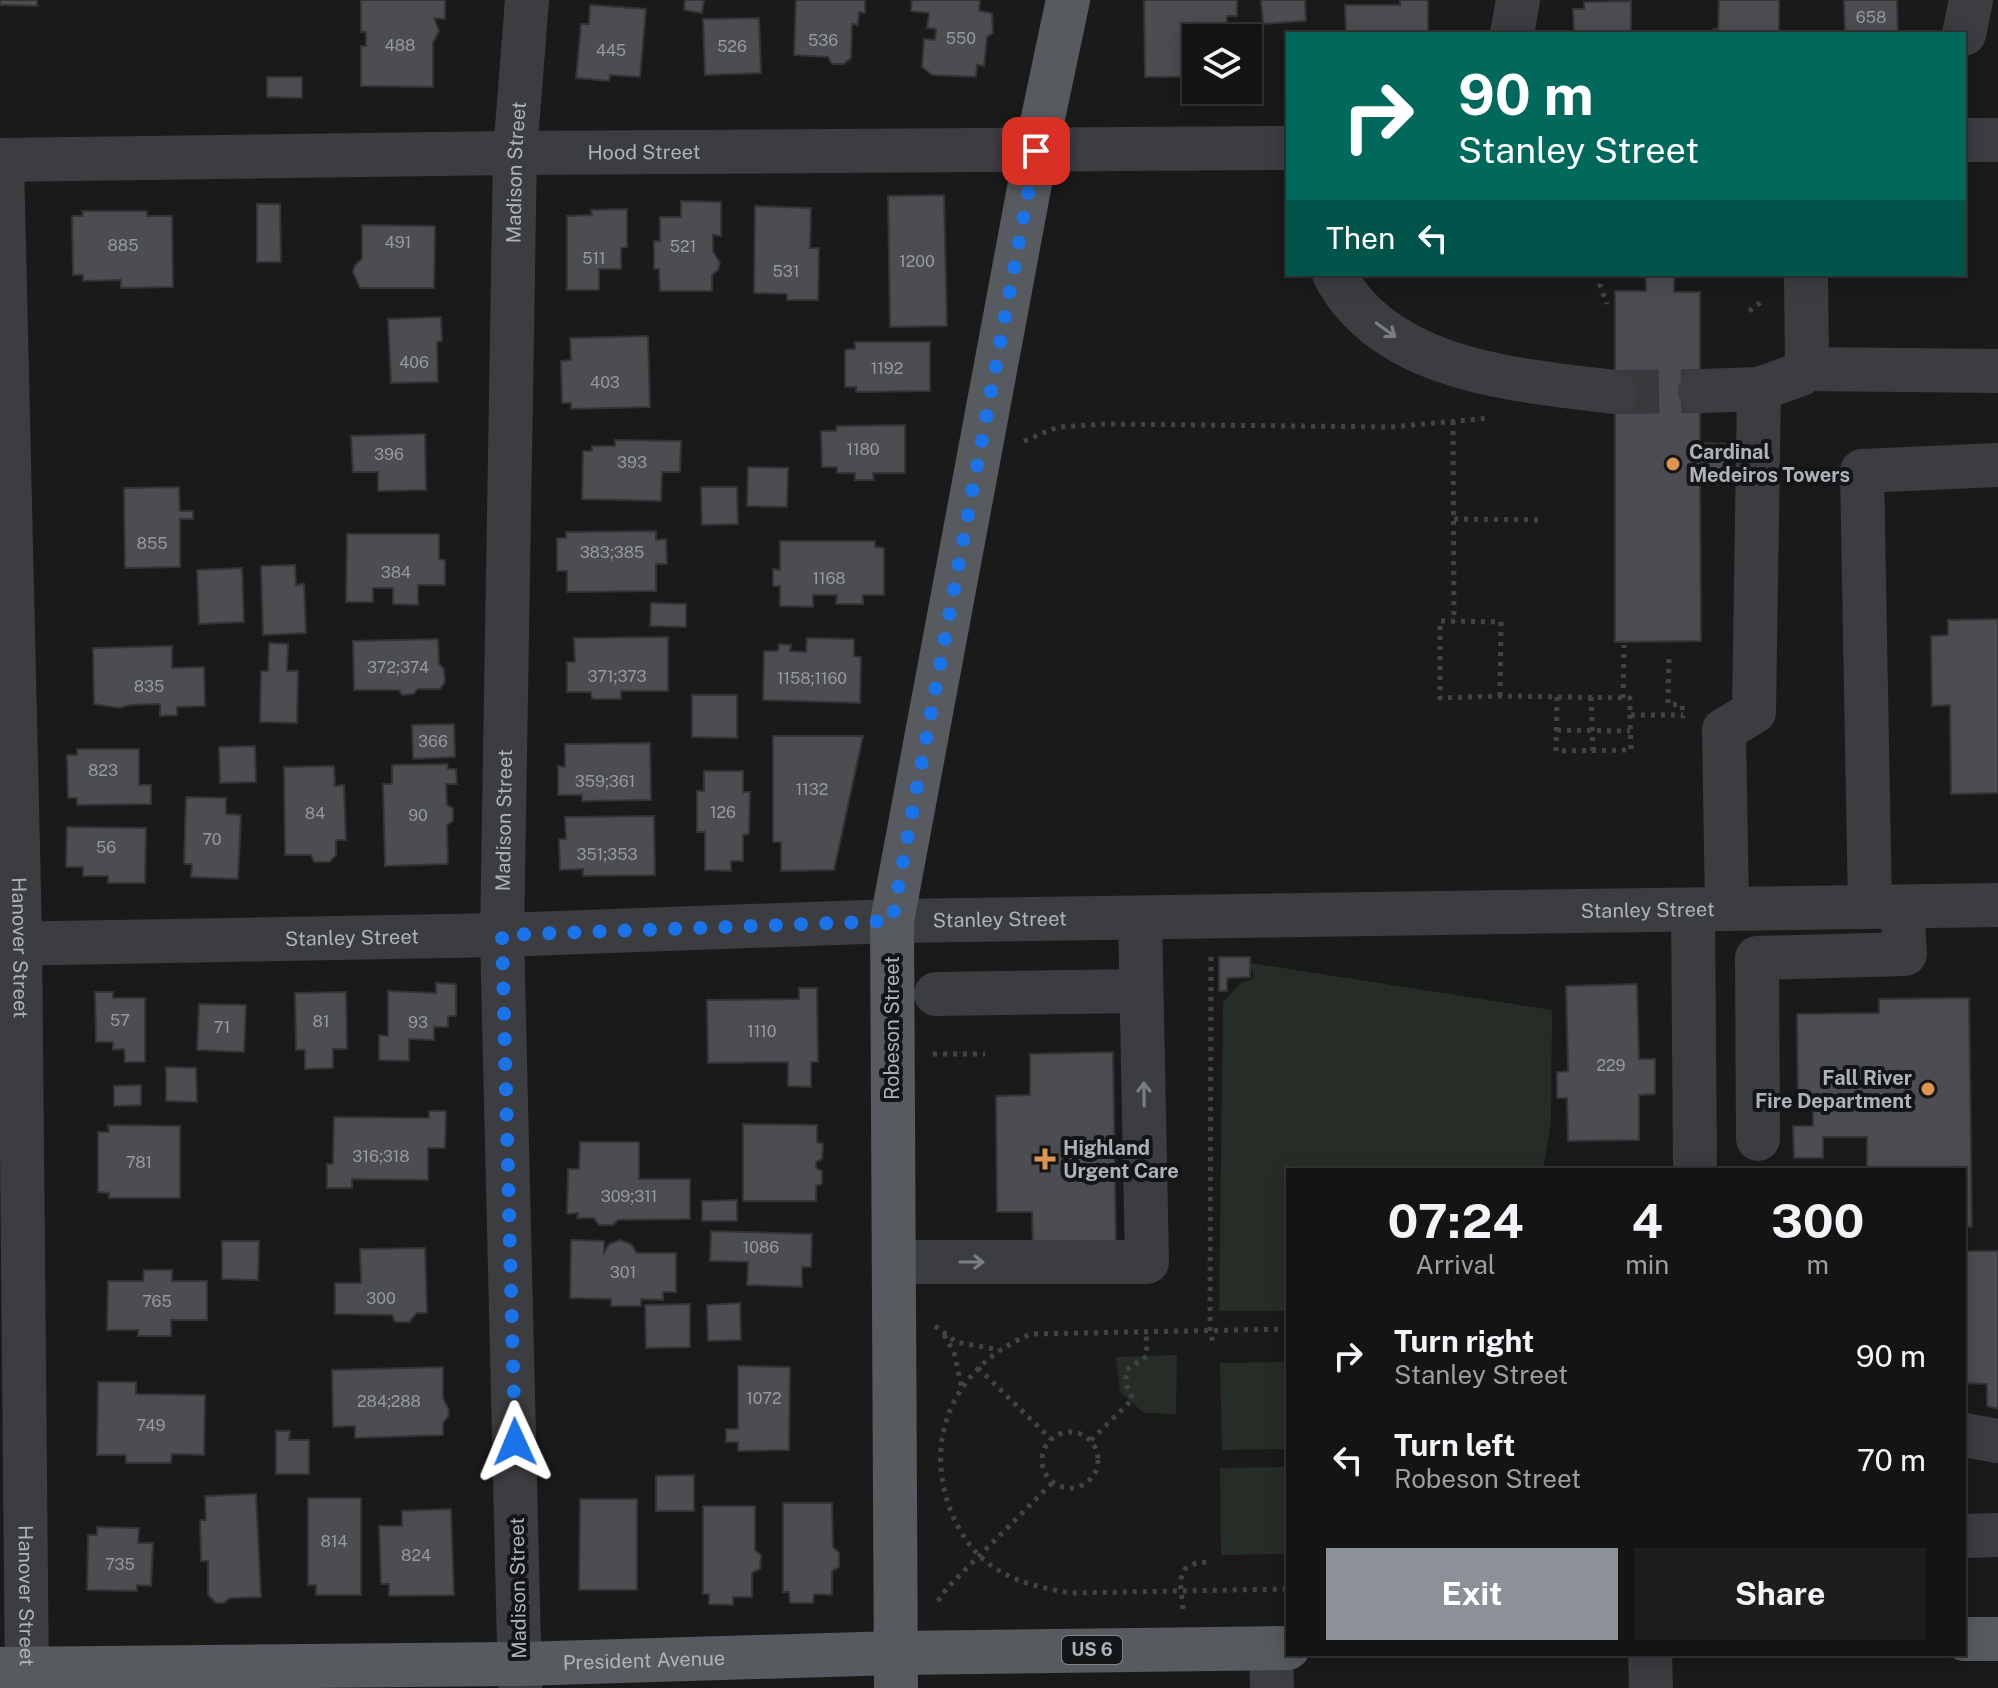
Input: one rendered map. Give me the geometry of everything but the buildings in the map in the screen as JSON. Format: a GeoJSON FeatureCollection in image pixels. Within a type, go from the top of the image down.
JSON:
{"type":"FeatureCollection","features":[{"type":"Feature","properties":{"kind":"main road","name":"Robeson Street"},"geometry":{"type":"LineString","coordinates":[[895,1670],[892,921],[1036,151],[1068,0]]}},
{"type":"Feature","properties":{"kind":"main road"},"geometry":{"type":"LineString","coordinates":[[1966,1639],[1998,1639]]}},
{"type":"Feature","properties":{"kind":"main road","name":"President Avenue"},"geometry":{"type":"LineString","coordinates":[[18,1676],[520,1676],[1277,1662]]}},
{"type":"Feature","properties":{"kind":"street","name":"Madison Street"},"geometry":{"type":"LineString","coordinates":[[520,1676],[502,935],[515,153],[527,0]]}},
{"type":"Feature","properties":{"kind":"street"},"geometry":{"type":"LineString","coordinates":[[1512,32],[1518,0]]}},
{"type":"Feature","properties":{"kind":"street"},"geometry":{"type":"LineString","coordinates":[[1964,32],[1971,0]]}},
{"type":"Feature","properties":{"kind":"street"},"geometry":{"type":"LineString","coordinates":[[1966,140],[1998,140]]}},
{"type":"Feature","properties":{"kind":"street","name":"Hood Street"},"geometry":{"type":"LineString","coordinates":[[1,160],[1286,148]]}},
{"type":"Feature","properties":{"kind":"street","name":"Hanover Street"},"geometry":{"type":"LineString","coordinates":[[1,160],[18,1676]]}},
{"type":"Feature","properties":{"kind":"street"},"geometry":{"type":"LineString","coordinates":[[1335,276],[1343,291],[1386,333],[1432,357],[1505,378],[1615,392]]}},
{"type":"Feature","properties":{"kind":"street"},"geometry":{"type":"LineString","coordinates":[[1806,276],[1807,369]]}},
{"type":"Feature","properties":{"kind":"street"},"geometry":{"type":"LineString","coordinates":[[1700,391],[1759,389],[1807,369],[1998,371]]}},
{"type":"Feature","properties":{"kind":"street"},"geometry":{"type":"LineString","coordinates":[[1695,1168],[1724,730],[1754,712],[1759,389]]}},
{"type":"Feature","properties":{"kind":"street"},"geometry":{"type":"LineString","coordinates":[[1758,1139],[1757,958],[1905,954],[1886,907],[1862,471],[1998,465]]}},
{"type":"Feature","properties":{"kind":"street","name":"Stanley Street"},"geometry":{"type":"LineString","coordinates":[[10,943],[502,935],[892,921],[1998,905]]}},
{"type":"Feature","properties":{"kind":"street"},"geometry":{"type":"LineString","coordinates":[[1794,909],[1795,957]]}},
{"type":"Feature","properties":{"kind":"street"},"geometry":{"type":"LineString","coordinates":[[894,1262],[1147,1262],[1140,918]]}},
{"type":"Feature","properties":{"kind":"street"},"geometry":{"type":"LineString","coordinates":[[936,994],[1141,991]]}},
{"type":"Feature","properties":{"kind":"street"},"geometry":{"type":"LineString","coordinates":[[1966,1435],[1998,1441]]}},
{"type":"Feature","properties":{"kind":"street"},"geometry":{"type":"LineString","coordinates":[[1966,1536],[1998,1535]]}},
{"type":"Feature","properties":{"kind":"street"},"geometry":{"type":"LineString","coordinates":[[1650,1656],[1651,1688]]}},
{"type":"Feature","properties":{"kind":"path"},"geometry":{"type":"LineString","coordinates":[[1602,276],[1600,285],[1607,304]]}},
{"type":"Feature","properties":{"kind":"path"},"geometry":{"type":"LineString","coordinates":[[1012,446],[1058,427],[1107,424],[1391,427],[1493,418]]}},
{"type":"Feature","properties":{"kind":"path"},"geometry":{"type":"LineString","coordinates":[[1453,421],[1454,622]]}},
{"type":"Feature","properties":{"kind":"path"},"geometry":{"type":"LineString","coordinates":[[1454,519],[1544,520]]}},
{"type":"Feature","properties":{"kind":"path"},"geometry":{"type":"LineString","coordinates":[[1500,696],[1501,622],[1440,621],[1440,698],[1500,696],[1630,698],[1631,750],[1556,751],[1557,697]]}},
{"type":"Feature","properties":{"kind":"path"},"geometry":{"type":"LineString","coordinates":[[1623,698],[1624,645]]}},
{"type":"Feature","properties":{"kind":"path"},"geometry":{"type":"LineString","coordinates":[[1591,697],[1593,751]]}},
{"type":"Feature","properties":{"kind":"path"},"geometry":{"type":"LineString","coordinates":[[1668,704],[1669,715]]}},
{"type":"Feature","properties":{"kind":"path"},"geometry":{"type":"LineString","coordinates":[[1630,715],[1683,715]]}},
{"type":"Feature","properties":{"kind":"path"},"geometry":{"type":"LineString","coordinates":[[1557,730],[1630,731]]}},
{"type":"Feature","properties":{"kind":"path"},"geometry":{"type":"LineString","coordinates":[[1211,950],[1210,1331],[1213,1343]]}},
{"type":"Feature","properties":{"kind":"path"},"geometry":{"type":"LineString","coordinates":[[930,1054],[985,1054]]}},
{"type":"Feature","properties":{"kind":"path"},"geometry":{"type":"LineString","coordinates":[[934,1324],[954,1352],[962,1389]]}},
{"type":"Feature","properties":{"kind":"path"},"geometry":{"type":"LineString","coordinates":[[1286,1329],[1031,1334],[999,1350],[978,1368],[962,1389],[952,1404],[943,1431],[939,1462],[953,1519],[968,1543],[994,1568],[1034,1586],[1070,1593],[1286,1589]]}},
{"type":"Feature","properties":{"kind":"path"},"geometry":{"type":"LineString","coordinates":[[1091,1440],[1133,1399],[1126,1385],[1126,1370],[1147,1356],[1146,1332]]}},
{"type":"Feature","properties":{"kind":"path"},"geometry":{"type":"LineString","coordinates":[[943,1334],[956,1342],[999,1350]]}},
{"type":"Feature","properties":{"kind":"path"},"geometry":{"type":"LineString","coordinates":[[978,1368],[1051,1439]]}},
{"type":"Feature","properties":{"kind":"path"},"geometry":{"type":"LineString","coordinates":[[1072,1431],[1091,1440],[1099,1461],[1092,1478],[1076,1488],[1066,1488],[1053,1482],[1044,1470],[1042,1460],[1043,1451],[1051,1439],[1072,1431]]}},
{"type":"Feature","properties":{"kind":"path"},"geometry":{"type":"LineString","coordinates":[[932,1609],[947,1588],[1053,1482]]}},
{"type":"Feature","properties":{"kind":"path"},"geometry":{"type":"LineString","coordinates":[[1184,1613],[1180,1580],[1185,1569],[1196,1563],[1209,1562]]}},
{"type":"Feature","properties":{"kind":"shaded area"},"geometry":{"type":"Polygon","coordinates":[[[1250,963],[1552,1010],[1551,1122],[1543,1168],[1286,1168],[1286,1311],[1219,1311],[1223,1002],[1240,984],[1254,978],[1250,963]]]}},
{"type":"Feature","properties":{"kind":"shaded area"},"geometry":{"type":"Polygon","coordinates":[[[1177,1355],[1176,1414],[1144,1413],[1120,1392],[1116,1357],[1177,1355]]]}},
{"type":"Feature","properties":{"kind":"shaded area"},"geometry":{"type":"Polygon","coordinates":[[[1286,1362],[1286,1449],[1222,1450],[1220,1363],[1286,1362]]]}},
{"type":"Feature","properties":{"kind":"shaded area"},"geometry":{"type":"Polygon","coordinates":[[[1286,1467],[1286,1554],[1221,1555],[1220,1468],[1286,1467]]]}},
{"type":"Feature","properties":{"kind":"tunnel"},"geometry":{"type":"LineString","coordinates":[[1615,392],[1700,391]]}},
{"type":"Feature","properties":{"kind":"place","name":"Cardinal Medeiros Towers"},"geometry":{"type":"Point","coordinates":[1673,464]}},
{"type":"Feature","properties":{"kind":"place","name":"Fall River Fire Department"},"geometry":{"type":"Point","coordinates":[1928,1089]}},
{"type":"Feature","properties":{"kind":"place","name":"Highland Urgent Care"},"geometry":{"type":"Point","coordinates":[1045,1159]}},
{"type":"Feature","properties":{"kind":"route"},"geometry":{"type":"LineString","coordinates":[[515,1442],[502,935],[892,921],[1036,151]]}}]}
